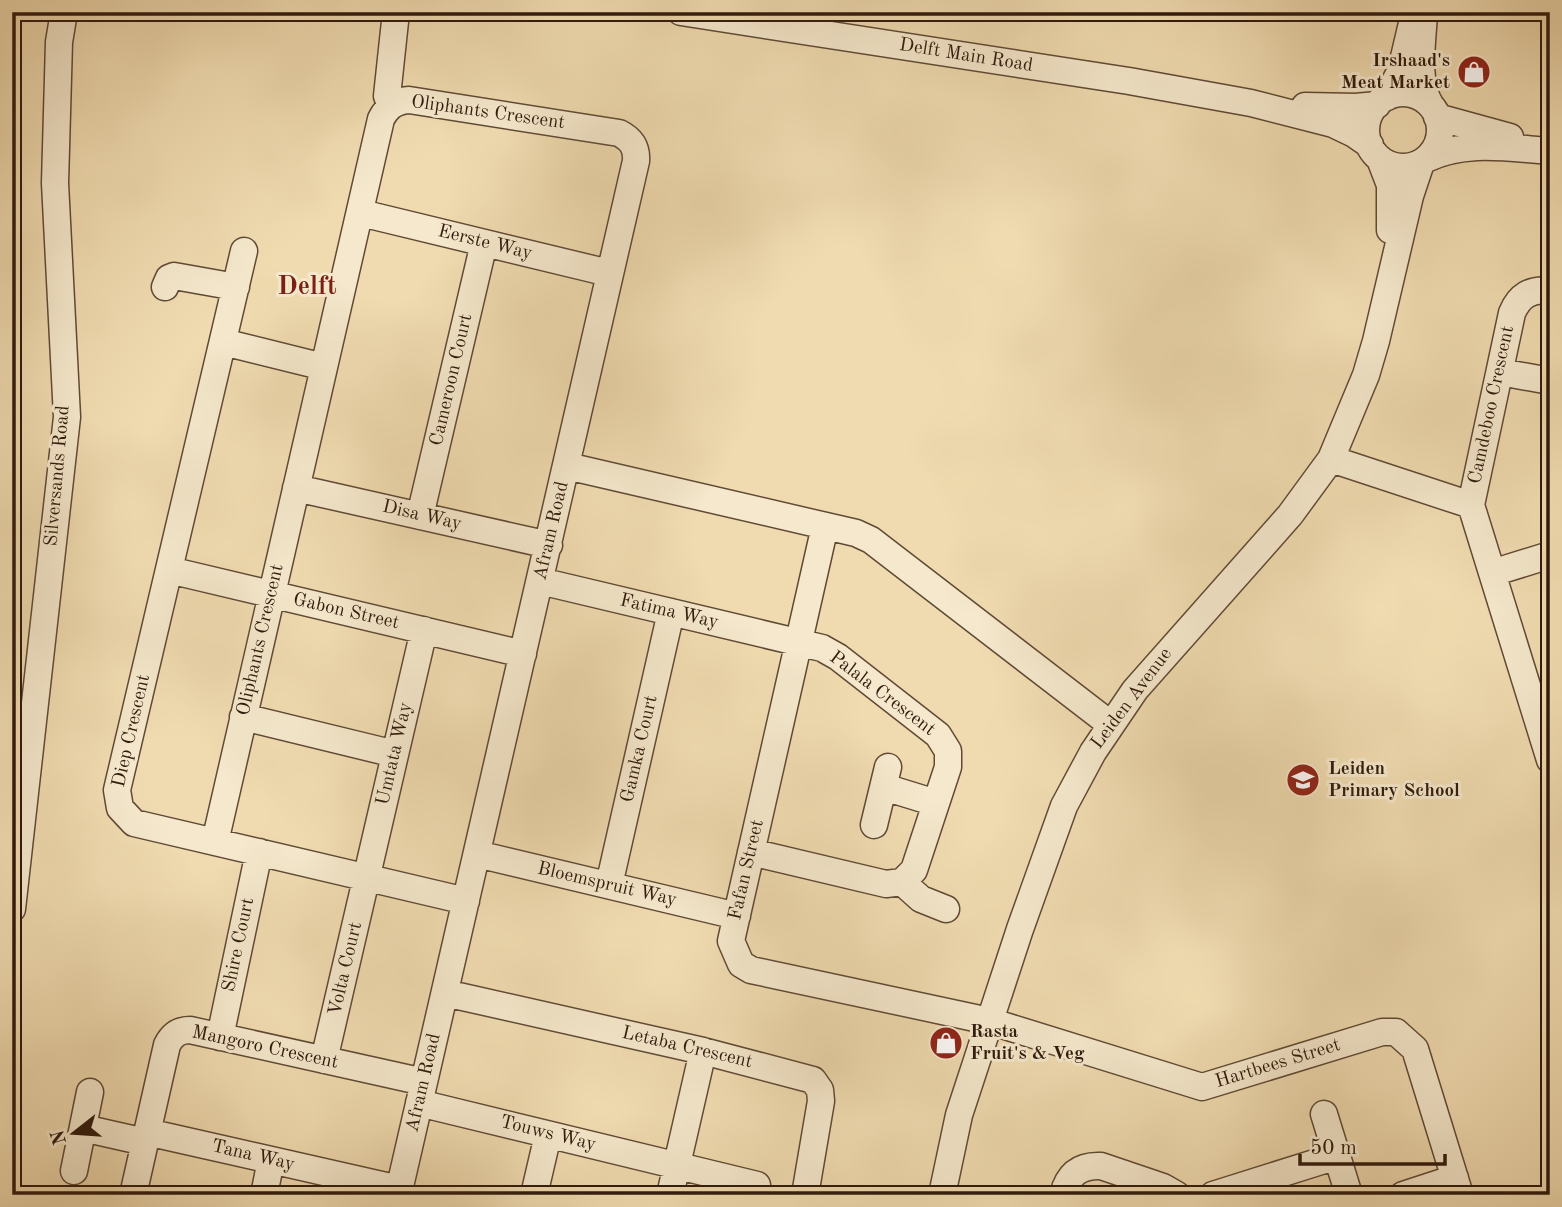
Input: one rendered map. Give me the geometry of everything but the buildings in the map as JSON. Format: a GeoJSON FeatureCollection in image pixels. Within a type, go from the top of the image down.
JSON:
{"type":"FeatureCollection","features":[{"type":"Feature","properties":{"kind":"street","name":"Silversands Road"},"geometry":{"type":"LineString","coordinates":[[54,12],[59,42]]}},
{"type":"Feature","properties":{"kind":"street","name":"Silversands Road"},"geometry":{"type":"LineString","coordinates":[[12,909],[66,417],[55,183],[59,42],[64,12]]}},
{"type":"Feature","properties":{"kind":"street"},"geometry":{"type":"LineString","coordinates":[[391,106],[387,96],[396,12]]}},
{"type":"Feature","properties":{"kind":"street","name":"Delft Main Road"},"geometry":{"type":"LineString","coordinates":[[681,12],[1118,79],[1251,103],[1333,124],[1354,134],[1375,152]]}},
{"type":"Feature","properties":{"kind":"street"},"geometry":{"type":"LineString","coordinates":[[1415,12],[1401,70],[1368,120],[1367,128],[1375,152],[1400,167],[1460,148],[1550,149]]}},
{"type":"Feature","properties":{"kind":"street"},"geometry":{"type":"LineString","coordinates":[[1424,12],[1423,83],[1426,97],[1440,126],[1437,144],[1424,161]]}},
{"type":"Feature","properties":{"kind":"street"},"geometry":{"type":"LineString","coordinates":[[1382,101],[1399,94],[1411,94],[1422,98],[1434,111],[1550,149]]}},
{"type":"Feature","properties":{"kind":"street","name":"Oliphants Crescent"},"geometry":{"type":"LineString","coordinates":[[215,842],[382,119],[391,106],[409,100],[619,133],[627,137],[635,149],[636,161],[567,466]]}},
{"type":"Feature","properties":{"kind":"street","name":"Delft Main Road"},"geometry":{"type":"LineString","coordinates":[[1251,103],[1327,107],[1382,101]]}},
{"type":"Feature","properties":{"kind":"street","name":"Leiden Avenue"},"geometry":{"type":"LineString","coordinates":[[1375,152],[1388,175],[1391,196],[1387,288]]}},
{"type":"Feature","properties":{"kind":"street","name":"Leiden Avenue"},"geometry":{"type":"LineString","coordinates":[[942,1195],[959,1115],[989,1021],[1056,826],[1078,778],[1110,724],[1179,638],[1290,515],[1331,459],[1366,375],[1413,183],[1424,161]]}},
{"type":"Feature","properties":{"kind":"street","name":"Eerste Way"},"geometry":{"type":"LineString","coordinates":[[361,214],[609,273]]}},
{"type":"Feature","properties":{"kind":"street","name":"Cameroon Court"},"geometry":{"type":"LineString","coordinates":[[420,516],[484,243]]}},
{"type":"Feature","properties":{"kind":"street","name":"Diep Crescent"},"geometry":{"type":"LineString","coordinates":[[244,251],[117,799],[123,814],[134,823],[466,901]]}},
{"type":"Feature","properties":{"kind":"street"},"geometry":{"type":"LineString","coordinates":[[165,287],[169,278],[174,276],[236,287]]}},
{"type":"Feature","properties":{"kind":"street","name":"Camdeboo Crescent"},"geometry":{"type":"LineString","coordinates":[[1550,291],[1526,294],[1515,305],[1471,505],[1550,760]]}},
{"type":"Feature","properties":{"kind":"street"},"geometry":{"type":"LineString","coordinates":[[223,342],[324,367]]}},
{"type":"Feature","properties":{"kind":"street"},"geometry":{"type":"LineString","coordinates":[[1500,372],[1550,382]]}},
{"type":"Feature","properties":{"kind":"street","name":"Camdeboo Crescent"},"geometry":{"type":"LineString","coordinates":[[1331,459],[1471,505]]}},
{"type":"Feature","properties":{"kind":"street","name":"Afram Road"},"geometry":{"type":"LineString","coordinates":[[398,1192],[567,466],[856,533],[872,540],[1110,724]]}},
{"type":"Feature","properties":{"kind":"street","name":"Disa Way"},"geometry":{"type":"LineString","coordinates":[[296,488],[549,545]]}},
{"type":"Feature","properties":{"kind":"street","name":"Fafan Street"},"geometry":{"type":"LineString","coordinates":[[825,526],[731,941],[734,952],[741,964],[751,970],[989,1021]]}},
{"type":"Feature","properties":{"kind":"street"},"geometry":{"type":"LineString","coordinates":[[1492,573],[1550,555]]}},
{"type":"Feature","properties":{"kind":"street","name":"Gabon Street"},"geometry":{"type":"LineString","coordinates":[[169,570],[523,654]]}},
{"type":"Feature","properties":{"kind":"street","name":"Fatima Way"},"geometry":{"type":"LineString","coordinates":[[540,581],[799,642]]}},
{"type":"Feature","properties":{"kind":"street","name":"Gamka Court"},"geometry":{"type":"LineString","coordinates":[[609,886],[671,612]]}},
{"type":"Feature","properties":{"kind":"street","name":"Umtata Way"},"geometry":{"type":"LineString","coordinates":[[367,878],[424,631]]}},
{"type":"Feature","properties":{"kind":"street","name":"Palala Crescent"},"geometry":{"type":"LineString","coordinates":[[799,642],[822,648],[838,657],[938,735],[948,751],[948,767],[914,870],[902,882]]}},
{"type":"Feature","properties":{"kind":"street"},"geometry":{"type":"LineString","coordinates":[[243,717],[395,754]]}},
{"type":"Feature","properties":{"kind":"street"},"geometry":{"type":"LineString","coordinates":[[874,825],[886,777],[936,803]]}},
{"type":"Feature","properties":{"kind":"street","name":"Shire Court"},"geometry":{"type":"LineString","coordinates":[[220,1037],[259,852]]}},
{"type":"Feature","properties":{"kind":"street"},"geometry":{"type":"LineString","coordinates":[[751,852],[886,884],[902,882],[921,899],[946,908]]}},
{"type":"Feature","properties":{"kind":"street","name":"Bloemspruit Way"},"geometry":{"type":"LineString","coordinates":[[477,854],[737,916]]}},
{"type":"Feature","properties":{"kind":"street","name":"Volta Court"},"geometry":{"type":"LineString","coordinates":[[324,1060],[367,878]]}},
{"type":"Feature","properties":{"kind":"street","name":"Letaba Crescent"},"geometry":{"type":"LineString","coordinates":[[445,993],[806,1076],[818,1085],[821,1101],[804,1195]]}},
{"type":"Feature","properties":{"kind":"street","name":"Hartbees Street"},"geometry":{"type":"LineString","coordinates":[[989,1021],[1202,1087],[1382,1032],[1396,1032],[1415,1049],[1457,1186]]}},
{"type":"Feature","properties":{"kind":"street","name":"Mangoro Crescent"},"geometry":{"type":"LineString","coordinates":[[133,1195],[170,1039],[185,1030],[324,1060],[422,1093]]}},
{"type":"Feature","properties":{"kind":"street"},"geometry":{"type":"LineString","coordinates":[[670,1195],[703,1051]]}},
{"type":"Feature","properties":{"kind":"street"},"geometry":{"type":"LineString","coordinates":[[74,1171],[90,1092]]}},
{"type":"Feature","properties":{"kind":"street","name":"Touws Way"},"geometry":{"type":"LineString","coordinates":[[422,1093],[548,1135],[757,1185]]}},
{"type":"Feature","properties":{"kind":"street"},"geometry":{"type":"LineString","coordinates":[[1324,1114],[1349,1195]]}},
{"type":"Feature","properties":{"kind":"street"},"geometry":{"type":"LineString","coordinates":[[83,1128],[146,1137]]}},
{"type":"Feature","properties":{"kind":"street"},"geometry":{"type":"LineString","coordinates":[[534,1195],[548,1135]]}},
{"type":"Feature","properties":{"kind":"street","name":"Tana Way"},"geometry":{"type":"LineString","coordinates":[[146,1137],[271,1160],[398,1192]]}},
{"type":"Feature","properties":{"kind":"street"},"geometry":{"type":"LineString","coordinates":[[1213,1195],[1337,1156]]}},
{"type":"Feature","properties":{"kind":"street"},"geometry":{"type":"LineString","coordinates":[[264,1195],[271,1160]]}},
{"type":"Feature","properties":{"kind":"street"},"geometry":{"type":"LineString","coordinates":[[1063,1195],[1071,1175],[1078,1170],[1101,1166],[1163,1187],[1177,1195]]}},
{"type":"Feature","properties":{"kind":"street"},"geometry":{"type":"LineString","coordinates":[[1403,1195],[1457,1186]]}},
{"type":"Feature","properties":{"kind":"place","name":"Irshaad's Meat Market"},"geometry":{"type":"Point","coordinates":[1474,72]}},
{"type":"Feature","properties":{"kind":"place","name":"Leiden Primary School"},"geometry":{"type":"Point","coordinates":[1303,780]}},
{"type":"Feature","properties":{"kind":"place","name":"Rasta Fruit's & Veg"},"geometry":{"type":"Point","coordinates":[946,1043]}},
{"type":"Feature","properties":{"kind":"district","name":"Delft"},"geometry":{"type":"Point","coordinates":[307,287]}}]}
